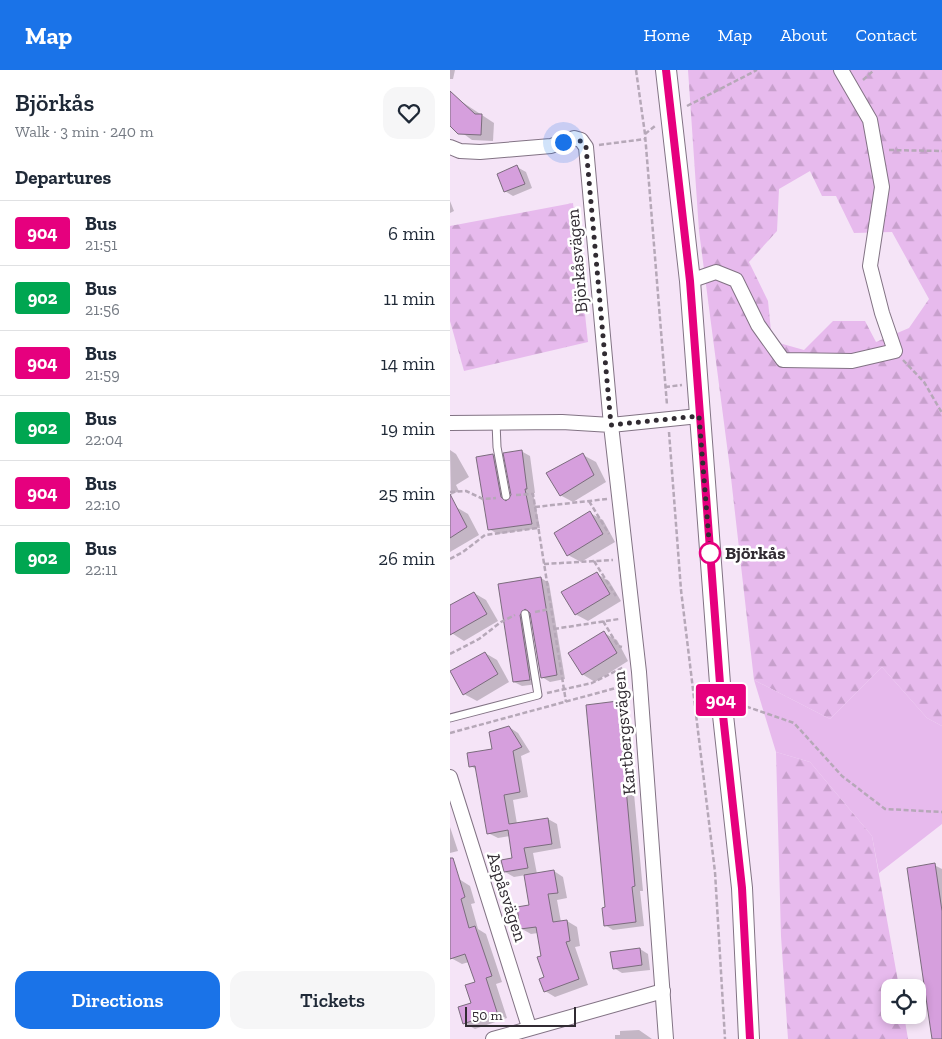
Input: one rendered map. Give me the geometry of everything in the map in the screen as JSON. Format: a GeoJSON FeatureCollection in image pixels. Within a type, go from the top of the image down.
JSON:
{"type":"FeatureCollection","features":[{"type":"Feature","properties":{"kind":"main road"},"geometry":{"type":"LineString","coordinates":[[666,70],[690,281],[721,697],[742,888],[750,1039]]}},
{"type":"Feature","properties":{"kind":"street"},"geometry":{"type":"LineString","coordinates":[[690,281],[716,272],[736,280],[758,325],[783,360],[852,361],[896,351],[882,313],[870,266],[882,187],[876,150],[870,120],[841,70]]}},
{"type":"Feature","properties":{"kind":"street"},"geometry":{"type":"LineString","coordinates":[[450,147],[460,152],[480,152],[551,146],[574,138],[581,140],[586,147]]}},
{"type":"Feature","properties":{"kind":"street","name":"Björkåsvägen"},"geometry":{"type":"LineString","coordinates":[[586,147],[611,425]]}},
{"type":"Feature","properties":{"kind":"street"},"geometry":{"type":"LineString","coordinates":[[450,423],[496,422],[611,425],[699,416]]}},
{"type":"Feature","properties":{"kind":"street","name":"Kartbergsvägen"},"geometry":{"type":"LineString","coordinates":[[611,425],[621,498],[638,664],[664,991],[666,1039]]}},
{"type":"Feature","properties":{"kind":"street","name":"Aspåsvägen"},"geometry":{"type":"LineString","coordinates":[[450,777],[529,1027]]}},
{"type":"Feature","properties":{"kind":"street"},"geometry":{"type":"LineString","coordinates":[[492,1039],[529,1027],[664,991]]}},
{"type":"Feature","properties":{"kind":"lane"},"geometry":{"type":"LineString","coordinates":[[496,422],[497,448],[506,496]]}},
{"type":"Feature","properties":{"kind":"lane"},"geometry":{"type":"LineString","coordinates":[[450,718],[538,695],[525,614]]}},
{"type":"Feature","properties":{"kind":"path"},"geometry":{"type":"LineString","coordinates":[[636,70],[645,139],[681,590],[714,872],[725,1039]]}},
{"type":"Feature","properties":{"kind":"path"},"geometry":{"type":"LineString","coordinates":[[670,113],[701,100],[757,70]]}},
{"type":"Feature","properties":{"kind":"path"},"geometry":{"type":"LineString","coordinates":[[586,147],[645,139]]}},
{"type":"Feature","properties":{"kind":"path"},"geometry":{"type":"LineString","coordinates":[[876,150],[942,151]]}},
{"type":"Feature","properties":{"kind":"path"},"geometry":{"type":"LineString","coordinates":[[896,351],[924,382],[942,413]]}},
{"type":"Feature","properties":{"kind":"path"},"geometry":{"type":"LineString","coordinates":[[450,492],[466,491],[483,499],[533,494],[566,702]]}},
{"type":"Feature","properties":{"kind":"path"},"geometry":{"type":"LineString","coordinates":[[535,507],[621,498]]}},
{"type":"Feature","properties":{"kind":"path"},"geometry":{"type":"LineString","coordinates":[[589,501],[605,531],[609,534],[624,534]]}},
{"type":"Feature","properties":{"kind":"path"},"geometry":{"type":"LineString","coordinates":[[450,559],[485,535],[538,528]]}},
{"type":"Feature","properties":{"kind":"path"},"geometry":{"type":"LineString","coordinates":[[594,561],[614,594],[631,597]]}},
{"type":"Feature","properties":{"kind":"path"},"geometry":{"type":"LineString","coordinates":[[544,564],[627,561]]}},
{"type":"Feature","properties":{"kind":"path"},"geometry":{"type":"LineString","coordinates":[[450,654],[479,639],[506,618],[550,609]]}},
{"type":"Feature","properties":{"kind":"path"},"geometry":{"type":"LineString","coordinates":[[554,629],[633,617]]}},
{"type":"Feature","properties":{"kind":"path"},"geometry":{"type":"LineString","coordinates":[[603,621],[618,646],[636,646]]}},
{"type":"Feature","properties":{"kind":"path"},"geometry":{"type":"LineString","coordinates":[[538,695],[592,683],[622,668],[638,664]]}},
{"type":"Feature","properties":{"kind":"path"},"geometry":{"type":"LineString","coordinates":[[450,733],[639,682]]}},
{"type":"Feature","properties":{"kind":"path"},"geometry":{"type":"LineString","coordinates":[[721,697],[794,723],[842,776],[885,809],[942,812]]}},
{"type":"Feature","properties":{"kind":"green space"},"geometry":{"type":"Polygon","coordinates":[[[688,70],[942,70],[942,726],[927,718],[882,667],[830,719],[754,680],[730,469],[699,231],[688,70]],[[810,171],[779,189],[777,231],[749,262],[768,301],[772,341],[804,350],[833,321],[865,321],[876,342],[909,328],[929,299],[892,232],[854,233],[836,196],[822,196],[810,171]]]}},
{"type":"Feature","properties":{"kind":"green space"},"geometry":{"type":"Polygon","coordinates":[[[573,203],[588,342],[464,371],[450,321],[450,226],[573,203]]]}},
{"type":"Feature","properties":{"kind":"green space"},"geometry":{"type":"Polygon","coordinates":[[[882,667],[927,718],[942,726],[942,824],[879,873],[872,836],[810,762],[776,752],[754,680],[830,719],[882,667]]]}},
{"type":"Feature","properties":{"kind":"green space"},"geometry":{"type":"Polygon","coordinates":[[[776,752],[810,762],[872,836],[898,979],[881,979],[881,1024],[906,1024],[908,1039],[788,1039],[781,936],[776,752]]]}},
{"type":"Feature","properties":{"kind":"building"},"geometry":{"type":"Polygon","coordinates":[[[450,91],[475,114],[482,114],[481,135],[458,134],[450,126],[450,91]]]}},
{"type":"Feature","properties":{"kind":"building"},"geometry":{"type":"Polygon","coordinates":[[[517,165],[525,184],[504,192],[497,174],[517,165]]]}},
{"type":"Feature","properties":{"kind":"building"},"geometry":{"type":"Polygon","coordinates":[[[522,450],[527,489],[525,489],[532,524],[488,530],[476,457],[493,454],[501,497],[506,501],[511,495],[503,453],[522,450]]]}},
{"type":"Feature","properties":{"kind":"building"},"geometry":{"type":"Polygon","coordinates":[[[583,453],[594,475],[560,496],[546,473],[583,453]]]}},
{"type":"Feature","properties":{"kind":"building"},"geometry":{"type":"Polygon","coordinates":[[[450,494],[467,527],[450,538],[450,494]]]}},
{"type":"Feature","properties":{"kind":"building"},"geometry":{"type":"Polygon","coordinates":[[[590,511],[603,534],[567,556],[554,533],[590,511]]]}},
{"type":"Feature","properties":{"kind":"building"},"geometry":{"type":"Polygon","coordinates":[[[597,572],[610,594],[575,615],[561,592],[597,572]]]}},
{"type":"Feature","properties":{"kind":"building"},"geometry":{"type":"Polygon","coordinates":[[[541,577],[557,675],[541,678],[530,613],[525,609],[520,615],[530,680],[513,682],[498,584],[541,577]]]}},
{"type":"Feature","properties":{"kind":"building"},"geometry":{"type":"Polygon","coordinates":[[[474,592],[487,614],[450,635],[450,605],[474,592]]]}},
{"type":"Feature","properties":{"kind":"building"},"geometry":{"type":"Polygon","coordinates":[[[604,631],[617,653],[582,675],[568,653],[604,631]]]}},
{"type":"Feature","properties":{"kind":"building"},"geometry":{"type":"Polygon","coordinates":[[[485,652],[498,674],[463,695],[450,671],[485,652]]]}},
{"type":"Feature","properties":{"kind":"building"},"geometry":{"type":"Polygon","coordinates":[[[618,701],[635,886],[632,887],[636,922],[604,926],[602,908],[605,907],[586,705],[618,701]]]}},
{"type":"Feature","properties":{"kind":"building"},"geometry":{"type":"Polygon","coordinates":[[[509,726],[522,747],[513,751],[520,792],[504,795],[509,824],[548,818],[552,844],[524,848],[528,868],[504,872],[501,860],[512,858],[508,830],[487,834],[475,766],[469,767],[467,753],[492,749],[489,732],[509,726]]]}},
{"type":"Feature","properties":{"kind":"building"},"geometry":{"type":"Polygon","coordinates":[[[450,858],[453,858],[465,897],[461,899],[469,928],[475,926],[492,976],[486,978],[497,1012],[463,1024],[458,1007],[471,1003],[465,985],[475,982],[465,954],[450,959],[450,858]]]}},
{"type":"Feature","properties":{"kind":"building"},"geometry":{"type":"Polygon","coordinates":[[[935,863],[942,911],[942,1039],[932,1039],[926,998],[926,979],[923,979],[907,868],[935,863]]]}},
{"type":"Feature","properties":{"kind":"building"},"geometry":{"type":"Polygon","coordinates":[[[554,870],[558,893],[548,894],[553,922],[567,920],[570,941],[566,942],[579,979],[544,992],[539,979],[544,977],[537,957],[541,956],[536,927],[520,929],[517,907],[529,905],[524,875],[554,870]]]}},
{"type":"Feature","properties":{"kind":"building"},"geometry":{"type":"Polygon","coordinates":[[[640,948],[642,965],[613,969],[610,952],[640,948]]]}},
{"type":"Feature","properties":{"kind":"bus line","name":"904"},"geometry":{"type":"LineString","coordinates":[[666,70],[672,137],[690,281],[721,697],[742,888],[750,1039]]}},
{"type":"Feature","properties":{"kind":"place","name":"Björkås"},"geometry":{"type":"Point","coordinates":[710,553]}},
{"type":"Feature","properties":{"kind":"route"},"geometry":{"type":"LineString","coordinates":[[563,142],[574,138],[581,140],[586,147],[611,425],[699,416],[710,553]]}}]}
